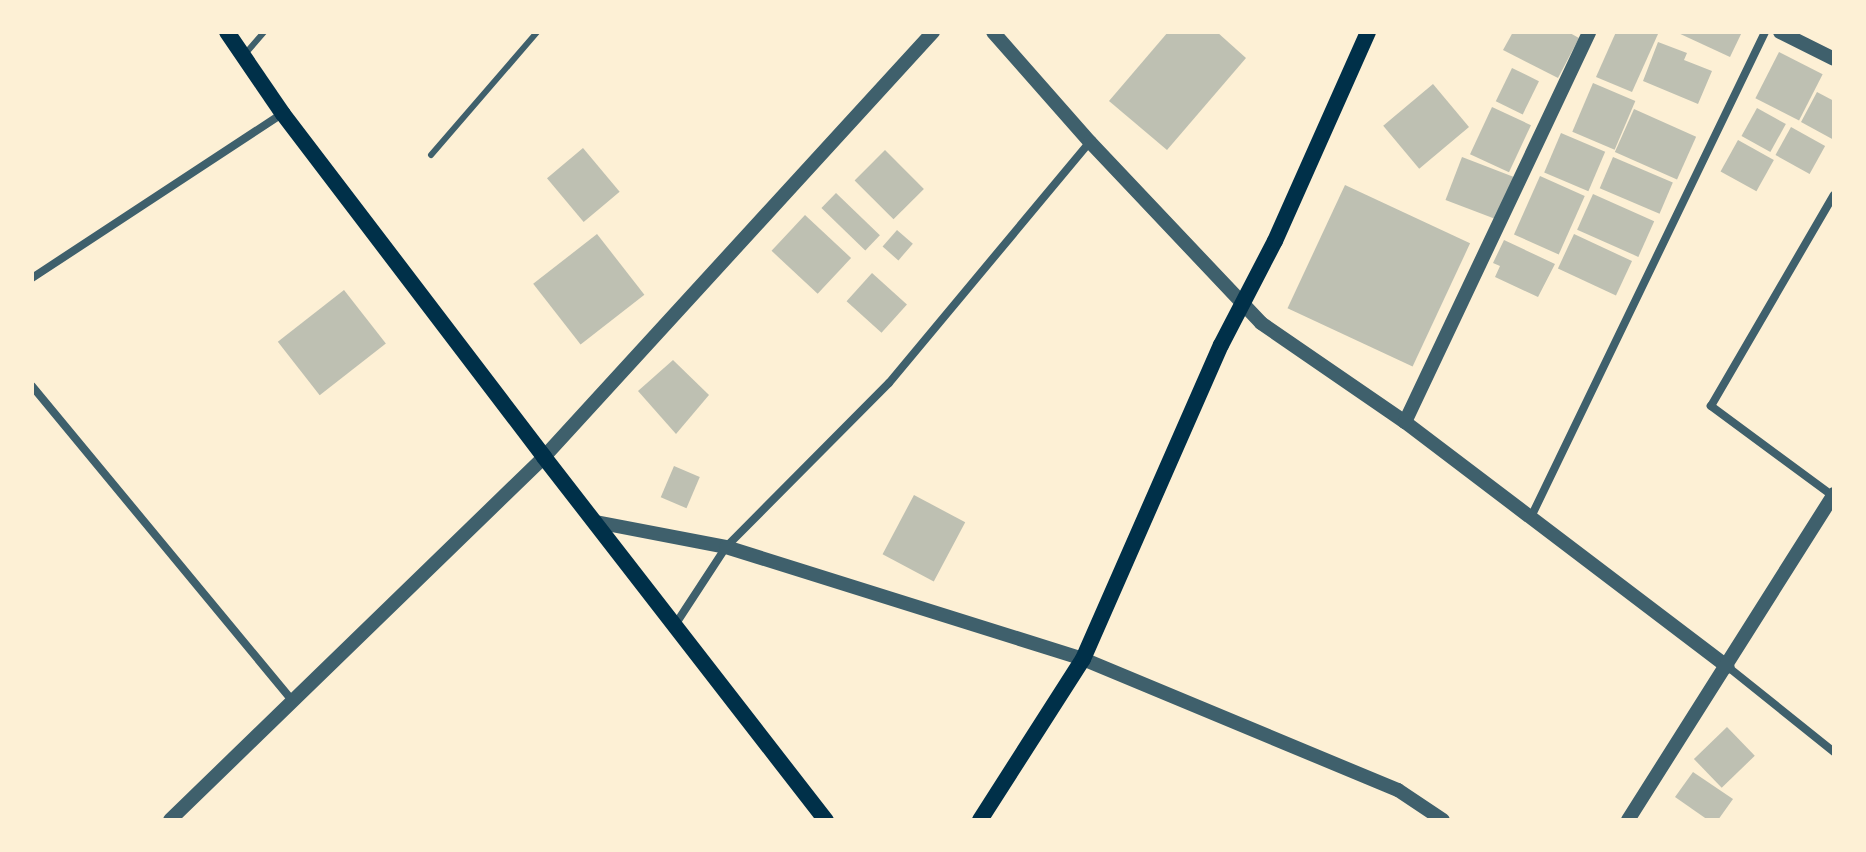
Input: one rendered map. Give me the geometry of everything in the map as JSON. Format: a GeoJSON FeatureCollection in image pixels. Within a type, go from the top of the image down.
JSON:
{"type":"FeatureCollection","features":[{"type":"Feature","properties":{"kind":"main road"},"geometry":{"type":"LineString","coordinates":[[227,32],[283,114],[826,820]]}},
{"type":"Feature","properties":{"kind":"main road"},"geometry":{"type":"LineString","coordinates":[[980,820],[1083,659],[1221,345],[1244,306],[1368,32]]}},
{"type":"Feature","properties":{"kind":"street"},"geometry":{"type":"LineString","coordinates":[[170,820],[544,457],[933,32]]}},
{"type":"Feature","properties":{"kind":"street"},"geometry":{"type":"LineString","coordinates":[[1405,422],[1589,32]]}},
{"type":"Feature","properties":{"kind":"street"},"geometry":{"type":"LineString","coordinates":[[1531,517],[1765,32]]}},
{"type":"Feature","properties":{"kind":"street"},"geometry":{"type":"LineString","coordinates":[[1780,32],[1834,59]]}},
{"type":"Feature","properties":{"kind":"street"},"geometry":{"type":"LineString","coordinates":[[995,34],[1090,142],[1261,323],[1335,377],[1405,422],[1728,667],[1834,752]]}},
{"type":"Feature","properties":{"kind":"street"},"geometry":{"type":"LineString","coordinates":[[32,278],[283,114]]}},
{"type":"Feature","properties":{"kind":"street"},"geometry":{"type":"LineString","coordinates":[[675,625],[726,547],[889,383],[1090,142]]}},
{"type":"Feature","properties":{"kind":"street"},"geometry":{"type":"LineString","coordinates":[[1628,820],[1728,667],[1833,495],[1711,406],[1834,195]]}},
{"type":"Feature","properties":{"kind":"street"},"geometry":{"type":"LineString","coordinates":[[32,386],[293,702]]}},
{"type":"Feature","properties":{"kind":"street"},"geometry":{"type":"LineString","coordinates":[[596,522],[726,547],[1083,659],[1398,790],[1443,820]]}},
{"type":"Feature","properties":{"kind":"lane"},"geometry":{"type":"LineString","coordinates":[[243,57],[264,32]]}},
{"type":"Feature","properties":{"kind":"lane"},"geometry":{"type":"LineString","coordinates":[[431,155],[537,32]]}},
{"type":"Feature","properties":{"kind":"building"},"geometry":{"type":"Polygon","coordinates":[[[1168,32],[1217,32],[1246,58],[1167,150],[1109,101],[1168,32]]]}},
{"type":"Feature","properties":{"kind":"building"},"geometry":{"type":"Polygon","coordinates":[[[1513,32],[1568,32],[1579,38],[1558,78],[1503,50],[1513,32]]]}},
{"type":"Feature","properties":{"kind":"building"},"geometry":{"type":"Polygon","coordinates":[[[1616,32],[1658,34],[1632,92],[1596,77],[1616,32]]]}},
{"type":"Feature","properties":{"kind":"building"},"geometry":{"type":"Polygon","coordinates":[[[1676,32],[1742,32],[1730,57],[1676,32]]]}},
{"type":"Feature","properties":{"kind":"building"},"geometry":{"type":"Polygon","coordinates":[[[1658,42],[1687,53],[1684,60],[1712,71],[1698,104],[1643,81],[1658,42]]]}},
{"type":"Feature","properties":{"kind":"building"},"geometry":{"type":"Polygon","coordinates":[[[1779,52],[1823,74],[1799,121],[1755,98],[1779,52]]]}},
{"type":"Feature","properties":{"kind":"building"},"geometry":{"type":"Polygon","coordinates":[[[1512,68],[1539,81],[1523,114],[1496,101],[1512,68]]]}},
{"type":"Feature","properties":{"kind":"building"},"geometry":{"type":"Polygon","coordinates":[[[1593,83],[1635,101],[1615,150],[1572,132],[1593,83]]]}},
{"type":"Feature","properties":{"kind":"building"},"geometry":{"type":"Polygon","coordinates":[[[1433,84],[1469,127],[1419,169],[1383,126],[1433,84]]]}},
{"type":"Feature","properties":{"kind":"building"},"geometry":{"type":"Polygon","coordinates":[[[1817,92],[1834,101],[1834,140],[1801,122],[1817,92]]]}},
{"type":"Feature","properties":{"kind":"building"},"geometry":{"type":"Polygon","coordinates":[[[1492,107],[1531,125],[1509,172],[1470,154],[1492,107]]]}},
{"type":"Feature","properties":{"kind":"building"},"geometry":{"type":"Polygon","coordinates":[[[1757,108],[1786,124],[1770,152],[1741,136],[1757,108]]]}},
{"type":"Feature","properties":{"kind":"building"},"geometry":{"type":"Polygon","coordinates":[[[1634,109],[1696,137],[1677,180],[1615,152],[1634,109]]]}},
{"type":"Feature","properties":{"kind":"building"},"geometry":{"type":"Polygon","coordinates":[[[1791,127],[1825,146],[1810,174],[1775,155],[1791,127]]]}},
{"type":"Feature","properties":{"kind":"building"},"geometry":{"type":"Polygon","coordinates":[[[1561,133],[1605,152],[1588,191],[1544,173],[1561,133]]]}},
{"type":"Feature","properties":{"kind":"building"},"geometry":{"type":"Polygon","coordinates":[[[1738,140],[1774,160],[1756,191],[1721,171],[1738,140]]]}},
{"type":"Feature","properties":{"kind":"building"},"geometry":{"type":"Polygon","coordinates":[[[583,148],[620,192],[584,222],[547,178],[583,148]]]}},
{"type":"Feature","properties":{"kind":"building"},"geometry":{"type":"Polygon","coordinates":[[[885,150],[924,189],[893,219],[855,180],[885,150]]]}},
{"type":"Feature","properties":{"kind":"building"},"geometry":{"type":"Polygon","coordinates":[[[1462,157],[1515,177],[1499,220],[1446,200],[1462,157]]]}},
{"type":"Feature","properties":{"kind":"building"},"geometry":{"type":"Polygon","coordinates":[[[1613,157],[1673,182],[1660,214],[1600,188],[1613,157]]]}},
{"type":"Feature","properties":{"kind":"building"},"geometry":{"type":"Polygon","coordinates":[[[1540,176],[1585,196],[1559,254],[1514,234],[1540,176]]]}},
{"type":"Feature","properties":{"kind":"building"},"geometry":{"type":"Polygon","coordinates":[[[1345,185],[1470,243],[1413,367],[1288,308],[1345,185]]]}},
{"type":"Feature","properties":{"kind":"building"},"geometry":{"type":"Polygon","coordinates":[[[836,193],[880,235],[865,250],[821,208],[836,193]]]}},
{"type":"Feature","properties":{"kind":"building"},"geometry":{"type":"Polygon","coordinates":[[[1593,194],[1654,221],[1638,257],[1577,230],[1593,194]]]}},
{"type":"Feature","properties":{"kind":"building"},"geometry":{"type":"Polygon","coordinates":[[[805,215],[851,258],[818,294],[772,251],[805,215]]]}},
{"type":"Feature","properties":{"kind":"building"},"geometry":{"type":"Polygon","coordinates":[[[897,230],[913,244],[898,260],[883,247],[897,230]]]}},
{"type":"Feature","properties":{"kind":"building"},"geometry":{"type":"Polygon","coordinates":[[[597,234],[644,295],[581,345],[533,284],[597,234]]]}},
{"type":"Feature","properties":{"kind":"building"},"geometry":{"type":"Polygon","coordinates":[[[1574,234],[1632,261],[1616,295],[1558,268],[1574,234]]]}},
{"type":"Feature","properties":{"kind":"building"},"geometry":{"type":"Polygon","coordinates":[[[1504,240],[1555,264],[1538,297],[1495,277],[1500,266],[1493,263],[1504,240]]]}},
{"type":"Feature","properties":{"kind":"building"},"geometry":{"type":"Polygon","coordinates":[[[872,273],[907,304],[882,333],[847,301],[872,273]]]}},
{"type":"Feature","properties":{"kind":"building"},"geometry":{"type":"Polygon","coordinates":[[[344,290],[386,344],[320,395],[278,342],[344,290]]]}},
{"type":"Feature","properties":{"kind":"building"},"geometry":{"type":"Polygon","coordinates":[[[673,360],[709,395],[676,434],[638,391],[673,360]]]}},
{"type":"Feature","properties":{"kind":"building"},"geometry":{"type":"Polygon","coordinates":[[[674,466],[700,477],[686,508],[661,497],[674,466]]]}},
{"type":"Feature","properties":{"kind":"building"},"geometry":{"type":"Polygon","coordinates":[[[914,495],[965,522],[934,581],[883,554],[914,495]]]}},
{"type":"Feature","properties":{"kind":"building"},"geometry":{"type":"Polygon","coordinates":[[[1727,727],[1755,756],[1722,788],[1694,759],[1727,727]]]}},
{"type":"Feature","properties":{"kind":"building"},"geometry":{"type":"Polygon","coordinates":[[[1693,772],[1733,799],[1718,820],[1708,820],[1675,797],[1693,772]]]}}]}
